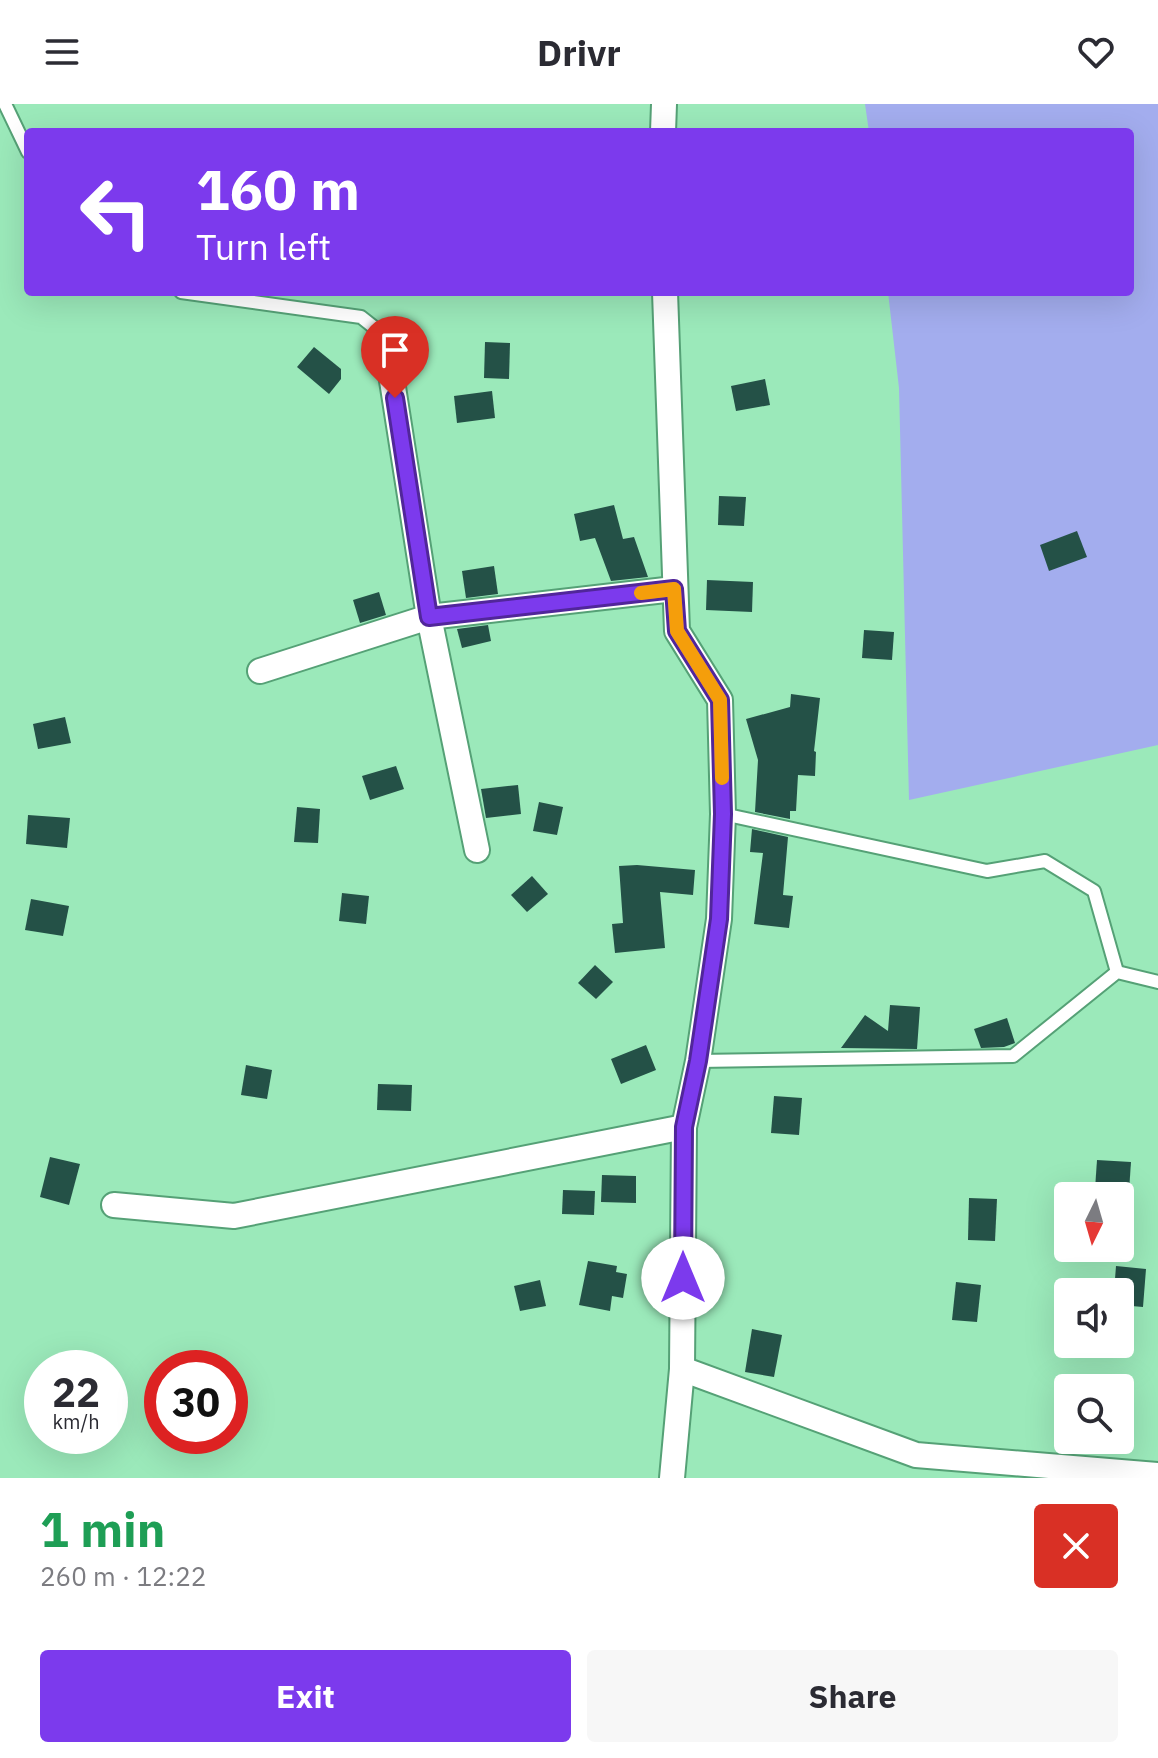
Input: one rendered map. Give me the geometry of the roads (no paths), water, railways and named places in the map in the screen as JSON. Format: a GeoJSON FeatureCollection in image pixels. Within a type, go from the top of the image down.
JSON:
{"type":"FeatureCollection","features":[{"type":"Feature","properties":{"kind":"street"},"geometry":{"type":"LineString","coordinates":[[663,128],[664,104]]}},
{"type":"Feature","properties":{"kind":"street"},"geometry":{"type":"LineString","coordinates":[[665,296],[677,631],[720,700],[723,814],[719,919],[698,1061],[684,1127],[682,1369],[672,1478]]}},
{"type":"Feature","properties":{"kind":"street"},"geometry":{"type":"LineString","coordinates":[[385,336],[429,617],[477,850]]}},
{"type":"Feature","properties":{"kind":"street"},"geometry":{"type":"LineString","coordinates":[[260,671],[429,617],[674,589]]}},
{"type":"Feature","properties":{"kind":"street"},"geometry":{"type":"LineString","coordinates":[[114,1205],[234,1216],[684,1127]]}},
{"type":"Feature","properties":{"kind":"street"},"geometry":{"type":"LineString","coordinates":[[682,1369],[916,1455],[1158,1475]]}},
{"type":"Feature","properties":{"kind":"lane"},"geometry":{"type":"LineString","coordinates":[[5,104],[24,144]]}},
{"type":"Feature","properties":{"kind":"lane"},"geometry":{"type":"LineString","coordinates":[[210,296],[361,317],[385,336]]}},
{"type":"Feature","properties":{"kind":"lane"},"geometry":{"type":"LineString","coordinates":[[723,814],[987,871],[1045,861],[1094,891],[1117,972]]}},
{"type":"Feature","properties":{"kind":"lane"},"geometry":{"type":"LineString","coordinates":[[1117,972],[1158,982]]}},
{"type":"Feature","properties":{"kind":"lane"},"geometry":{"type":"LineString","coordinates":[[698,1061],[1013,1056],[1117,972]]}}]}
